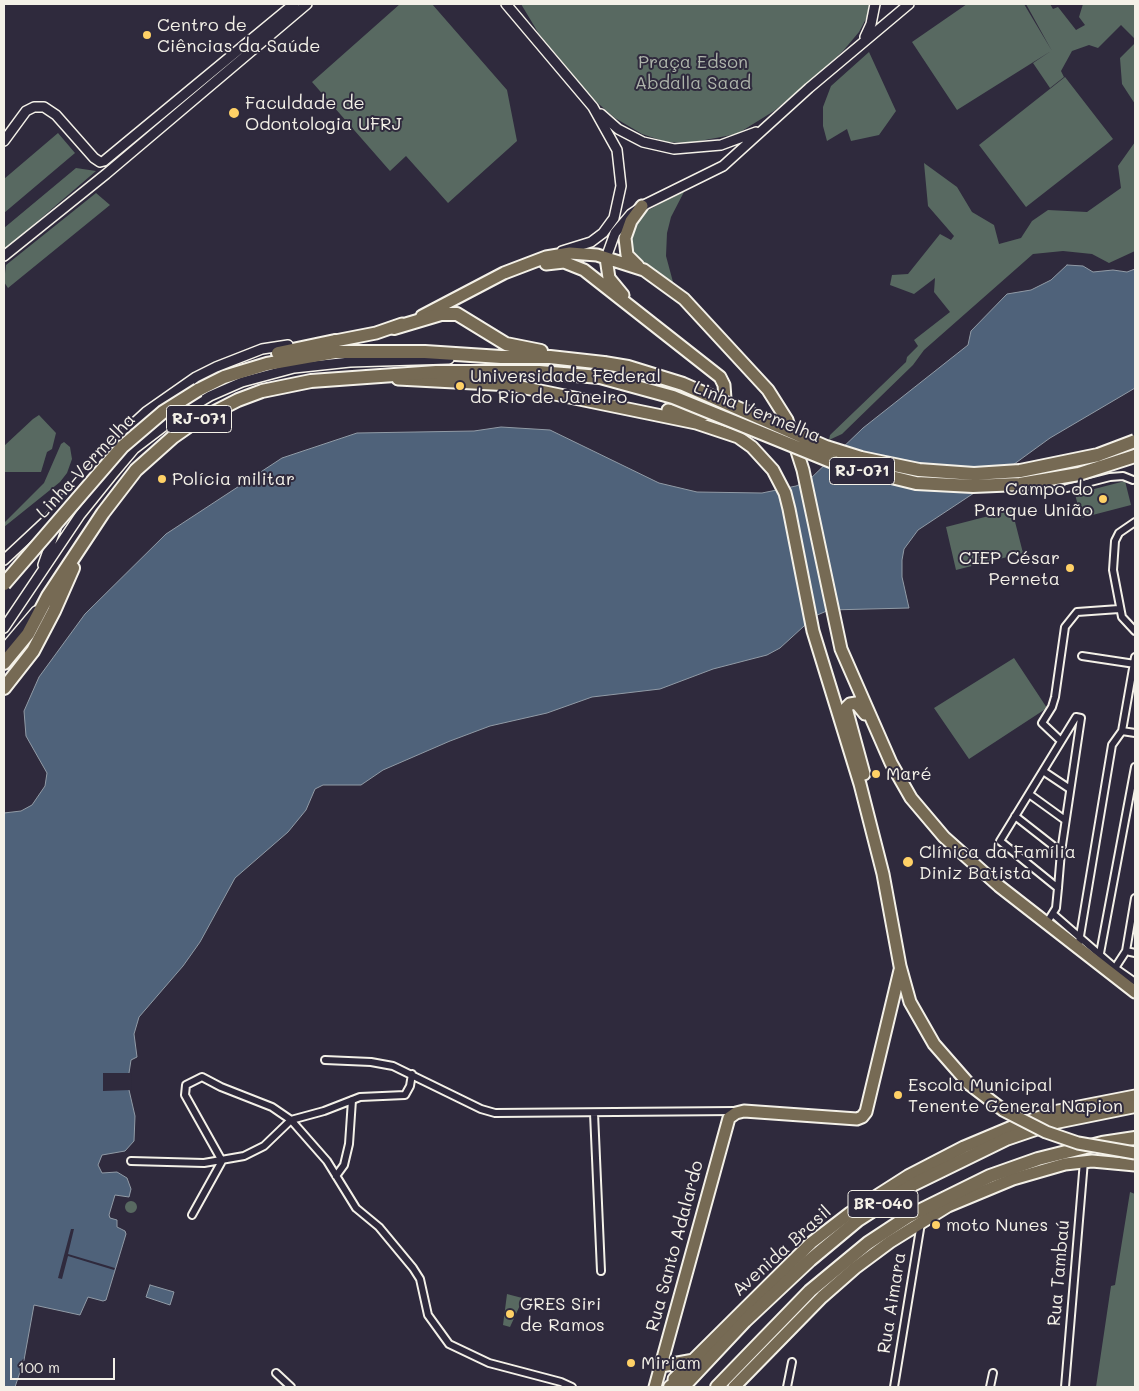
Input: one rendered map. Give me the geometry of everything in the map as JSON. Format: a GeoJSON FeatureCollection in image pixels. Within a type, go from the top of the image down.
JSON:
{"type":"FeatureCollection","features":[{"type":"Feature","properties":{"kind":"highway"},"geometry":{"type":"LineString","coordinates":[[642,206],[628,226],[625,245],[629,258],[684,299],[768,390],[786,420],[803,470],[844,659],[900,782],[933,825],[978,868],[1046,924],[1079,944],[1135,990]]}},
{"type":"Feature","properties":{"kind":"highway"},"geometry":{"type":"LineString","coordinates":[[394,328],[514,269],[546,257],[578,253],[606,258],[644,270]]}},
{"type":"Feature","properties":{"kind":"highway"},"geometry":{"type":"LineString","coordinates":[[606,258],[607,273],[611,282],[653,324]]}},
{"type":"Feature","properties":{"kind":"highway"},"geometry":{"type":"LineString","coordinates":[[514,269],[557,262],[571,264],[584,270],[720,378],[724,392],[723,404],[717,412],[705,416],[668,410],[621,407]]}},
{"type":"Feature","properties":{"kind":"highway"},"geometry":{"type":"LineString","coordinates":[[200,389],[242,363],[273,354],[356,338],[442,314],[457,314],[506,344],[575,359]]}},
{"type":"Feature","properties":{"kind":"highway","name":"Linha Vermelha"},"geometry":{"type":"LineString","coordinates":[[4,584],[122,447],[163,412],[200,389],[238,372],[267,364],[335,352],[425,352],[575,359],[604,363],[683,384],[826,447],[874,461],[919,470],[974,474],[1020,471],[1091,457],[1135,441]]}},
{"type":"Feature","properties":{"kind":"highway","name":"Linha Vermelha"},"geometry":{"type":"LineString","coordinates":[[4,663],[28,634],[48,596],[84,541],[120,489],[136,470],[172,437],[193,423],[238,400],[262,391],[311,381],[436,372],[539,372],[600,377],[673,397],[838,464],[916,483],[973,486],[1020,484],[1079,474],[1135,456]]}},
{"type":"Feature","properties":{"kind":"highway","name":"Linha Vermelha"},"geometry":{"type":"LineString","coordinates":[[361,377],[496,383],[621,407]]}},
{"type":"Feature","properties":{"kind":"highway"},"geometry":{"type":"LineString","coordinates":[[621,407],[718,429],[738,437],[752,447],[773,470],[785,493],[814,631],[870,822],[883,874],[900,968],[910,1002],[922,1026],[949,1063],[969,1084],[1003,1110],[1046,1132],[1078,1143],[1135,1153]]}},
{"type":"Feature","properties":{"kind":"highway"},"geometry":{"type":"LineString","coordinates":[[4,688],[24,664],[41,637],[84,541]]}},
{"type":"Feature","properties":{"kind":"highway"},"geometry":{"type":"LineString","coordinates":[[870,822],[871,800],[846,712],[848,705],[853,703],[859,706],[880,736]]}},
{"type":"Feature","properties":{"kind":"highway"},"geometry":{"type":"LineString","coordinates":[[733,1116],[857,1119],[866,1112],[900,968]]}},
{"type":"Feature","properties":{"kind":"highway","name":"Avenida Brasil"},"geometry":{"type":"LineString","coordinates":[[666,1387],[810,1243],[850,1213],[908,1176],[1014,1126],[1058,1111],[1135,1096]]}},
{"type":"Feature","properties":{"kind":"highway","name":"Avenida Brasil"},"geometry":{"type":"LineString","coordinates":[[682,1387],[745,1321],[836,1238],[858,1220],[914,1184],[1006,1139],[1056,1122],[1135,1106]]}},
{"type":"Feature","properties":{"kind":"highway","name":"Rua Santo Adalardo"},"geometry":{"type":"LineString","coordinates":[[655,1387],[733,1116]]}},
{"type":"Feature","properties":{"kind":"highway","name":"BR-040"},"geometry":{"type":"LineString","coordinates":[[717,1387],[810,1291],[868,1243],[909,1216],[983,1179],[1038,1159],[1102,1143],[1135,1138]]}},
{"type":"Feature","properties":{"kind":"highway"},"geometry":{"type":"LineString","coordinates":[[734,1387],[822,1297],[854,1268],[890,1242],[948,1206],[1041,1170],[1084,1161],[1135,1167]]}},
{"type":"Feature","properties":{"kind":"highway"},"geometry":{"type":"LineString","coordinates":[[670,1387],[720,1347]]}},
{"type":"Feature","properties":{"kind":"highway"},"geometry":{"type":"LineString","coordinates":[[661,1366],[694,1360]]}},
{"type":"Feature","properties":{"kind":"street"},"geometry":{"type":"LineString","coordinates":[[4,141],[26,111],[34,107],[44,107],[56,115],[94,158],[100,162],[294,4]]}},
{"type":"Feature","properties":{"kind":"street"},"geometry":{"type":"LineString","coordinates":[[4,256],[97,181],[307,4]]}},
{"type":"Feature","properties":{"kind":"street"},"geometry":{"type":"LineString","coordinates":[[506,4],[592,107],[617,150],[621,186],[617,210],[608,226],[591,242],[546,257]]}},
{"type":"Feature","properties":{"kind":"street"},"geometry":{"type":"LineString","coordinates":[[515,4],[520,20]]}},
{"type":"Feature","properties":{"kind":"street"},"geometry":{"type":"LineString","coordinates":[[862,42],[871,24],[875,4]]}},
{"type":"Feature","properties":{"kind":"street"},"geometry":{"type":"LineString","coordinates":[[606,258],[620,226],[642,206],[723,166],[862,42],[909,4]]}},
{"type":"Feature","properties":{"kind":"street"},"geometry":{"type":"LineString","coordinates":[[592,107],[629,135],[643,142],[674,148],[721,145],[761,131]]}},
{"type":"Feature","properties":{"kind":"street"},"geometry":{"type":"LineString","coordinates":[[4,560],[48,519],[128,426],[196,377],[262,349],[335,341]]}},
{"type":"Feature","properties":{"kind":"street","name":"Linha Vermelha"},"geometry":{"type":"LineString","coordinates":[[37,582],[80,516],[134,449],[180,414],[210,396],[257,377],[294,368],[350,362],[501,357]]}},
{"type":"Feature","properties":{"kind":"street"},"geometry":{"type":"LineString","coordinates":[[1067,488],[1110,477],[1123,476],[1134,481]]}},
{"type":"Feature","properties":{"kind":"street"},"geometry":{"type":"LineString","coordinates":[[4,628],[37,582],[59,518],[72,490]]}},
{"type":"Feature","properties":{"kind":"street"},"geometry":{"type":"LineString","coordinates":[[1135,522],[1122,529],[1115,541],[1113,570],[1119,609],[1125,623],[1135,631]]}},
{"type":"Feature","properties":{"kind":"street"},"geometry":{"type":"LineString","coordinates":[[4,649],[48,596]]}},
{"type":"Feature","properties":{"kind":"street"},"geometry":{"type":"LineString","coordinates":[[1061,741],[1042,723],[1052,707],[1055,697],[1065,627],[1077,612],[1119,609]]}},
{"type":"Feature","properties":{"kind":"street"},"geometry":{"type":"LineString","coordinates":[[1079,944],[1112,745],[1122,731],[1135,661],[1082,656]]}},
{"type":"Feature","properties":{"kind":"street"},"geometry":{"type":"LineString","coordinates":[[1046,924],[1054,914],[1058,888],[1061,852],[1081,718],[1076,717],[1000,841],[1058,888]]}},
{"type":"Feature","properties":{"kind":"street"},"geometry":{"type":"LineString","coordinates":[[1122,731],[1135,733]]}},
{"type":"Feature","properties":{"kind":"street"},"geometry":{"type":"LineString","coordinates":[[1135,767],[1098,960],[1115,968],[1135,990]]}},
{"type":"Feature","properties":{"kind":"street"},"geometry":{"type":"LineString","coordinates":[[1043,772],[1070,789]]}},
{"type":"Feature","properties":{"kind":"street"},"geometry":{"type":"LineString","coordinates":[[1029,794],[1066,820]]}},
{"type":"Feature","properties":{"kind":"street"},"geometry":{"type":"LineString","coordinates":[[1015,816],[1061,852]]}},
{"type":"Feature","properties":{"kind":"street"},"geometry":{"type":"LineString","coordinates":[[1115,968],[1126,951],[1135,898]]}},
{"type":"Feature","properties":{"kind":"street"},"geometry":{"type":"LineString","coordinates":[[1054,914],[1079,944]]}},
{"type":"Feature","properties":{"kind":"street"},"geometry":{"type":"LineString","coordinates":[[1126,951],[1135,953]]}},
{"type":"Feature","properties":{"kind":"street"},"geometry":{"type":"LineString","coordinates":[[325,1060],[384,1063],[412,1074],[472,1105],[495,1113],[719,1111],[733,1116]]}},
{"type":"Feature","properties":{"kind":"street"},"geometry":{"type":"LineString","coordinates":[[131,1162],[222,1161],[258,1150],[291,1120],[324,1112],[352,1100],[370,1096],[405,1095],[410,1086],[412,1074]]}},
{"type":"Feature","properties":{"kind":"street"},"geometry":{"type":"LineString","coordinates":[[222,1161],[185,1095],[186,1085],[191,1080],[202,1077],[208,1078],[221,1087],[272,1107],[291,1120],[327,1160],[356,1208],[379,1227],[413,1268],[420,1279],[428,1314],[449,1344],[489,1363],[561,1382],[572,1387]]}},
{"type":"Feature","properties":{"kind":"street"},"geometry":{"type":"LineString","coordinates":[[336,1176],[344,1165],[349,1144],[352,1100]]}},
{"type":"Feature","properties":{"kind":"street"},"geometry":{"type":"LineString","coordinates":[[719,1111],[733,1116]]}},
{"type":"Feature","properties":{"kind":"street"},"geometry":{"type":"LineString","coordinates":[[594,1113],[601,1271]]}},
{"type":"Feature","properties":{"kind":"street"},"geometry":{"type":"LineString","coordinates":[[192,1215],[222,1161]]}},
{"type":"Feature","properties":{"kind":"street","name":"Rua Tambaú"},"geometry":{"type":"LineString","coordinates":[[1065,1387],[1084,1161]]}},
{"type":"Feature","properties":{"kind":"street","name":"Rua Aimara"},"geometry":{"type":"LineString","coordinates":[[894,1387],[921,1223]]}},
{"type":"Feature","properties":{"kind":"street"},"geometry":{"type":"LineString","coordinates":[[787,1387],[792,1362]]}},
{"type":"Feature","properties":{"kind":"street"},"geometry":{"type":"LineString","coordinates":[[276,1373],[291,1387]]}},
{"type":"Feature","properties":{"kind":"street"},"geometry":{"type":"LineString","coordinates":[[990,1387],[993,1373]]}},
{"type":"Feature","properties":{"kind":"green space"},"geometry":{"type":"Polygon","coordinates":[[[400,4],[432,4],[507,90],[517,141],[448,203],[406,156],[390,171],[312,82],[400,4]]]}},
{"type":"Feature","properties":{"kind":"green space","name":"Praça Edson Abdalla Saad"},"geometry":{"type":"Polygon","coordinates":[[[521,4],[869,4],[867,17],[859,32],[843,51],[774,111],[737,134],[689,143],[666,142],[642,134],[615,118],[593,99],[539,34],[521,4]]]}},
{"type":"Feature","properties":{"kind":"green space"},"geometry":{"type":"Polygon","coordinates":[[[967,4],[1024,4],[1052,51],[1026,4],[1050,4],[1053,9],[1058,7],[1076,30],[1085,25],[1079,17],[1083,4],[1135,4],[1135,39],[1121,25],[1098,48],[1089,45],[1072,51],[1061,71],[1064,77],[1050,88],[1033,63],[1051,51],[957,110],[912,42],[967,4]]]}},
{"type":"Feature","properties":{"kind":"green space"},"geometry":{"type":"Polygon","coordinates":[[[1135,43],[1135,104],[1122,84],[1120,58],[1135,43]]]}},
{"type":"Feature","properties":{"kind":"green space"},"geometry":{"type":"Polygon","coordinates":[[[869,52],[896,111],[879,135],[851,141],[847,129],[827,141],[823,126],[823,107],[831,86],[869,52]]]}},
{"type":"Feature","properties":{"kind":"green space"},"geometry":{"type":"Polygon","coordinates":[[[1065,77],[1113,139],[1026,207],[979,145],[1065,77]]]}},
{"type":"Feature","properties":{"kind":"green space"},"geometry":{"type":"Polygon","coordinates":[[[58,133],[75,153],[4,213],[4,179],[58,133]]]}},
{"type":"Feature","properties":{"kind":"green space"},"geometry":{"type":"Polygon","coordinates":[[[1135,142],[1135,251],[1109,263],[1092,254],[1063,251],[1033,254],[924,350],[913,365],[842,434],[829,440],[830,435],[906,362],[907,357],[918,346],[914,340],[950,312],[934,292],[935,278],[914,294],[890,285],[892,275],[908,274],[940,234],[951,240],[954,236],[928,206],[924,163],[957,187],[972,212],[994,225],[999,244],[1021,238],[1032,221],[1048,210],[1087,212],[1121,188],[1118,166],[1135,142]]]}},
{"type":"Feature","properties":{"kind":"green space"},"geometry":{"type":"Polygon","coordinates":[[[76,168],[96,171],[4,250],[4,228],[76,168]]]}},
{"type":"Feature","properties":{"kind":"green space"},"geometry":{"type":"Polygon","coordinates":[[[685,190],[671,217],[667,233],[666,256],[673,282],[670,282],[630,253],[629,241],[632,229],[645,212],[685,190]]]}},
{"type":"Feature","properties":{"kind":"green space"},"geometry":{"type":"Polygon","coordinates":[[[96,193],[110,205],[8,288],[4,282],[6,265],[96,193]]]}},
{"type":"Feature","properties":{"kind":"green space"},"geometry":{"type":"Polygon","coordinates":[[[39,415],[56,433],[52,449],[47,452],[41,472],[4,472],[4,446],[39,415]]]}},
{"type":"Feature","properties":{"kind":"green space"},"geometry":{"type":"Polygon","coordinates":[[[64,442],[70,447],[72,459],[67,473],[60,482],[4,527],[4,523],[44,483],[61,444],[64,442]]]}},
{"type":"Feature","properties":{"kind":"green space","name":"Campo do Parque União"},"geometry":{"type":"Polygon","coordinates":[[[1125,481],[1131,505],[1081,518],[1075,494],[1125,481]]]}},
{"type":"Feature","properties":{"kind":"green space"},"geometry":{"type":"Polygon","coordinates":[[[1012,510],[1023,553],[956,570],[946,527],[1012,510]]]}},
{"type":"Feature","properties":{"kind":"green space"},"geometry":{"type":"Polygon","coordinates":[[[1014,658],[1047,708],[969,759],[934,708],[1014,658]]]}},
{"type":"Feature","properties":{"kind":"green space"},"geometry":{"type":"Polygon","coordinates":[[[1130,1192],[1135,1194],[1135,1387],[1096,1387],[1111,1286],[1115,1285],[1130,1192]]]}},
{"type":"Feature","properties":{"kind":"green space"},"geometry":{"type":"Polygon","coordinates":[[[131,1201],[137,1207],[131,1213],[125,1207],[131,1201]]]}},
{"type":"Feature","properties":{"kind":"green space","name":"GRES Siri de Ramos"},"geometry":{"type":"Polygon","coordinates":[[[507,1294],[526,1299],[521,1303],[510,1327],[503,1325],[507,1294]]]}},
{"type":"Feature","properties":{"kind":"water"},"geometry":{"type":"Polygon","coordinates":[[[1067,265],[1083,266],[1093,272],[1113,270],[1127,272],[1135,269],[1135,388],[1050,438],[977,491],[918,530],[904,549],[902,560],[902,577],[909,608],[829,610],[815,616],[780,648],[767,655],[713,669],[660,689],[592,697],[547,713],[490,726],[383,770],[361,785],[323,785],[315,789],[306,810],[288,832],[235,878],[200,942],[183,966],[139,1017],[134,1034],[137,1057],[131,1060],[129,1073],[129,1090],[135,1116],[134,1141],[125,1151],[102,1155],[98,1165],[102,1173],[117,1172],[127,1178],[131,1189],[129,1197],[115,1195],[109,1215],[110,1218],[117,1220],[117,1227],[125,1231],[126,1234],[106,1300],[88,1297],[80,1315],[34,1305],[24,1360],[15,1387],[4,1387],[4,813],[21,811],[32,805],[45,786],[47,773],[26,736],[24,711],[39,677],[85,614],[166,534],[282,458],[357,433],[474,431],[501,427],[550,430],[659,483],[697,492],[762,493],[796,486],[808,481],[863,428],[968,345],[971,331],[1007,294],[1031,290],[1051,280],[1067,265]]]}},
{"type":"Feature","properties":{"kind":"water"},"geometry":{"type":"Polygon","coordinates":[[[150,1285],[174,1292],[170,1305],[146,1297],[150,1285]]]}},
{"type":"Feature","properties":{"kind":"pier"},"geometry":{"type":"Polygon","coordinates":[[[103,1073],[132,1073],[131,1090],[103,1091],[103,1073]]]}},
{"type":"Feature","properties":{"kind":"pier"},"geometry":{"type":"Polygon","coordinates":[[[71,1229],[74,1229],[68,1254],[115,1268],[114,1270],[68,1256],[62,1279],[58,1278],[71,1229]]]}},
{"type":"Feature","properties":{"kind":"place","name":"Centro de Ciências da Saúde"},"geometry":{"type":"Point","coordinates":[147,35]}},
{"type":"Feature","properties":{"kind":"place","name":"Faculdade de Odontologia UFRJ"},"geometry":{"type":"Point","coordinates":[234,113]}},
{"type":"Feature","properties":{"kind":"place","name":"Universidade Federal do Rio de Janeiro"},"geometry":{"type":"Point","coordinates":[460,386]}},
{"type":"Feature","properties":{"kind":"place","name":"Polícia militar"},"geometry":{"type":"Point","coordinates":[162,479]}},
{"type":"Feature","properties":{"kind":"place","name":"Campo do Parque União"},"geometry":{"type":"Point","coordinates":[1103,499]}},
{"type":"Feature","properties":{"kind":"place","name":"CIEP César Perneta"},"geometry":{"type":"Point","coordinates":[1070,568]}},
{"type":"Feature","properties":{"kind":"place","name":"Maré"},"geometry":{"type":"Point","coordinates":[876,774]}},
{"type":"Feature","properties":{"kind":"place","name":"Clínica da Família Diniz Batista"},"geometry":{"type":"Point","coordinates":[908,862]}},
{"type":"Feature","properties":{"kind":"place","name":"Escola Municipal Tenente General Napion"},"geometry":{"type":"Point","coordinates":[898,1095]}},
{"type":"Feature","properties":{"kind":"place","name":"moto Nunes"},"geometry":{"type":"Point","coordinates":[936,1225]}},
{"type":"Feature","properties":{"kind":"place","name":"GRES Siri de Ramos"},"geometry":{"type":"Point","coordinates":[510,1314]}},
{"type":"Feature","properties":{"kind":"place","name":"Miriam"},"geometry":{"type":"Point","coordinates":[631,1363]}}]}
